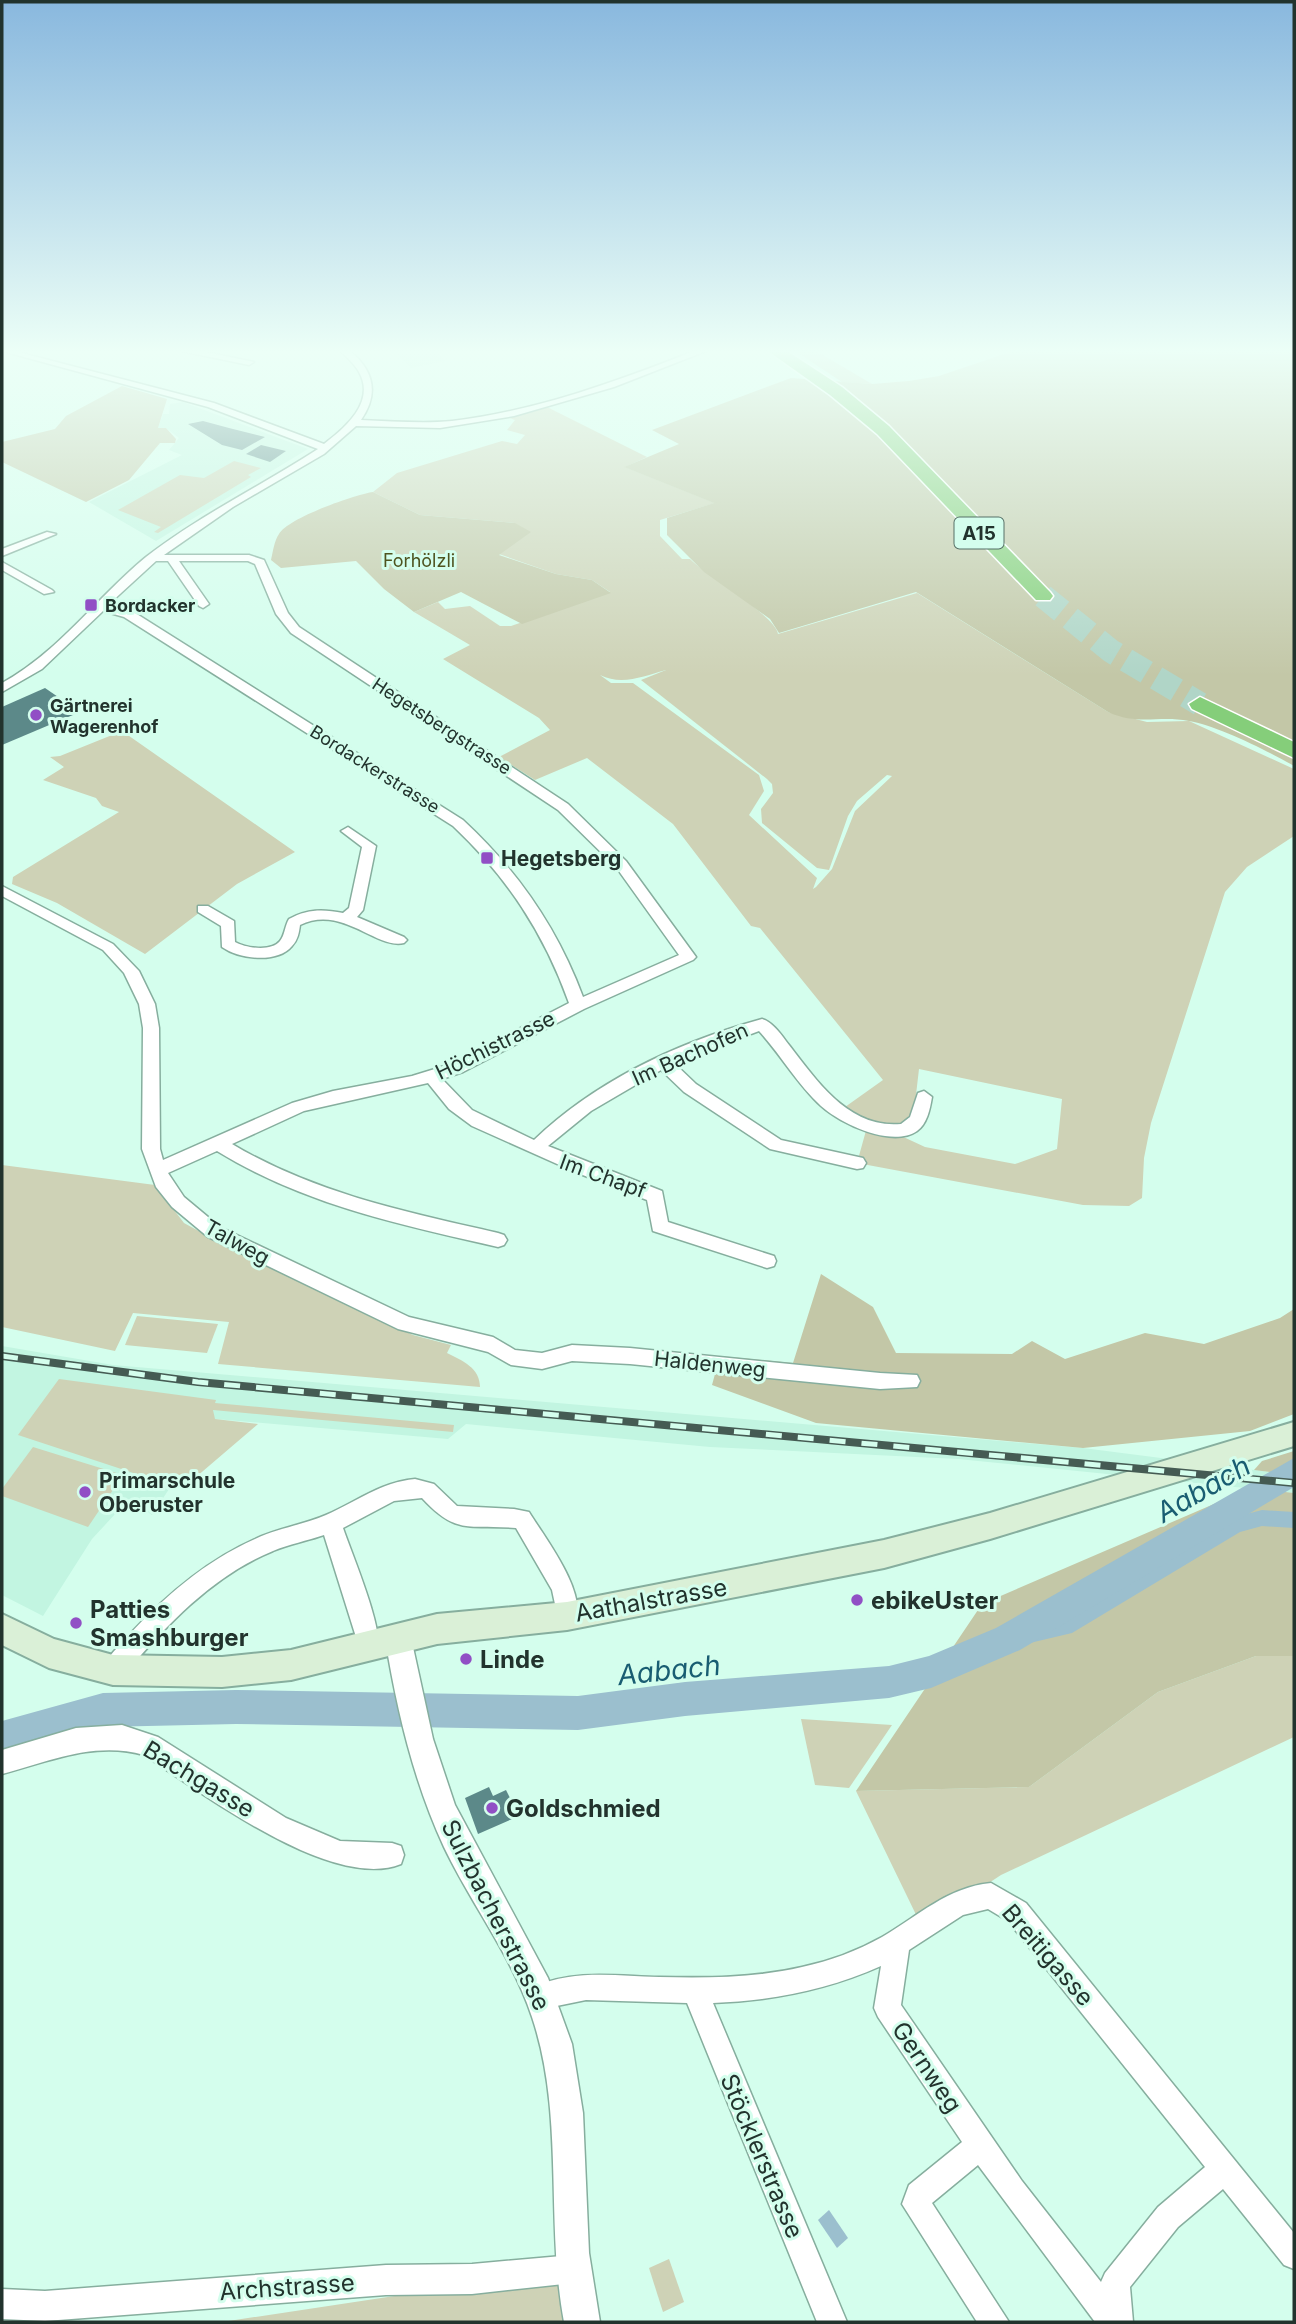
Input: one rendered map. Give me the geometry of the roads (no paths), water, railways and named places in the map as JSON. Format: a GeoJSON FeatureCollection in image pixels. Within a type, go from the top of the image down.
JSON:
{"type":"FeatureCollection","features":[{"type":"Feature","properties":{"kind":"highway","name":"A15"},"geometry":{"type":"LineString","coordinates":[[911,459],[996,551],[1049,595],[921,459]]}},
{"type":"Feature","properties":{"kind":"highway"},"geometry":{"type":"LineString","coordinates":[[1294,739],[1206,701],[1294,751]]}},
{"type":"Feature","properties":{"kind":"main road","name":"Aathalstrasse"},"geometry":{"type":"LineString","coordinates":[[2,1629],[50,1653],[113,1670],[185,1673],[263,1669],[437,1629],[567,1616],[905,1549],[1176,1472],[1294,1434]]}},
{"type":"Feature","properties":{"kind":"street"},"geometry":{"type":"LineString","coordinates":[[2,688],[47,662],[128,579],[164,558],[229,506],[305,459]]}},
{"type":"Feature","properties":{"kind":"street"},"geometry":{"type":"LineString","coordinates":[[2,553],[51,534]]}},
{"type":"Feature","properties":{"kind":"street"},"geometry":{"type":"LineString","coordinates":[[164,558],[203,604]]}},
{"type":"Feature","properties":{"kind":"street","name":"Hegetsbergstrasse"},"geometry":{"type":"LineString","coordinates":[[164,558],[249,558],[260,562],[282,614],[295,630],[539,790],[583,825],[639,886],[688,957]]}},
{"type":"Feature","properties":{"kind":"street"},"geometry":{"type":"LineString","coordinates":[[2,565],[48,592]]}},
{"type":"Feature","properties":{"kind":"street","name":"Bordackerstrasse"},"geometry":{"type":"LineString","coordinates":[[101,607],[128,614],[458,823],[497,860],[526,895],[552,939],[578,1004]]}},
{"type":"Feature","properties":{"kind":"street"},"geometry":{"type":"LineString","coordinates":[[348,831],[369,846],[356,909],[348,917]]}},
{"type":"Feature","properties":{"kind":"street","name":"Talweg"},"geometry":{"type":"LineString","coordinates":[[2,890],[108,947],[123,961],[141,989],[148,1006],[150,1028],[151,1149],[162,1182],[177,1202],[197,1220],[231,1241],[405,1324],[494,1345],[511,1357]]}},
{"type":"Feature","properties":{"kind":"street"},"geometry":{"type":"LineString","coordinates":[[203,909],[229,924],[227,944],[238,950],[281,948],[287,943],[294,922],[300,917],[348,917],[399,940]]}},
{"type":"Feature","properties":{"kind":"street","name":"Höchistrasse"},"geometry":{"type":"LineString","coordinates":[[158,1170],[315,1101],[432,1077],[478,1059],[578,1004],[688,957]]}},
{"type":"Feature","properties":{"kind":"street","name":"Im Bachofen"},"geometry":{"type":"LineString","coordinates":[[536,1148],[564,1122],[663,1062],[717,1038],[762,1024],[783,1045],[799,1074],[815,1093],[838,1112],[867,1127],[895,1131],[912,1129],[918,1122],[924,1097]]}},
{"type":"Feature","properties":{"kind":"street"},"geometry":{"type":"LineString","coordinates":[[663,1062],[704,1098],[776,1145],[857,1163]]}},
{"type":"Feature","properties":{"kind":"street","name":"Im Chapf"},"geometry":{"type":"LineString","coordinates":[[432,1077],[446,1098],[468,1119],[581,1170],[656,1196],[659,1226],[768,1261]]}},
{"type":"Feature","properties":{"kind":"street"},"geometry":{"type":"LineString","coordinates":[[218,1143],[267,1174],[310,1190],[377,1212],[498,1240]]}},
{"type":"Feature","properties":{"kind":"street","name":"Haldenweg"},"geometry":{"type":"LineString","coordinates":[[511,1357],[542,1361],[572,1353],[618,1355],[910,1381]]}},
{"type":"Feature","properties":{"kind":"street"},"geometry":{"type":"LineString","coordinates":[[113,1670],[177,1601],[217,1569],[264,1544],[331,1523],[406,1488],[427,1490],[449,1512],[457,1516],[504,1515],[522,1518],[538,1541],[563,1588],[567,1616]]}},
{"type":"Feature","properties":{"kind":"street"},"geometry":{"type":"LineString","coordinates":[[331,1523],[363,1618],[383,1642]]}},
{"type":"Feature","properties":{"kind":"street","name":"Sulzbacherstrasse"},"geometry":{"type":"LineString","coordinates":[[383,1642],[408,1690],[413,1723],[425,1766],[454,1835],[542,1996],[563,2079],[573,2269],[582,2322]]}},
{"type":"Feature","properties":{"kind":"street","name":"Bachgasse"},"geometry":{"type":"LineString","coordinates":[[2,1762],[76,1740],[122,1737],[150,1745],[277,1827],[340,1853],[392,1855]]}},
{"type":"Feature","properties":{"kind":"street","name":"Breitigasse"},"geometry":{"type":"LineString","coordinates":[[542,1996],[555,1990],[576,1987],[695,1989],[784,1984],[820,1976],[858,1962],[897,1943],[964,1899],[991,1896],[1017,1912],[1294,2255]]}},
{"type":"Feature","properties":{"kind":"street","name":"Gernweg"},"geometry":{"type":"LineString","coordinates":[[897,1943],[887,2008],[981,2145],[1116,2322]]}},
{"type":"Feature","properties":{"kind":"street","name":"Stöcklerstrasse"},"geometry":{"type":"LineString","coordinates":[[695,1989],[722,2061],[832,2322]]}},
{"type":"Feature","properties":{"kind":"street"},"geometry":{"type":"LineString","coordinates":[[981,2145],[919,2195],[916,2203],[994,2322]]}},
{"type":"Feature","properties":{"kind":"street","name":"Gernweg"},"geometry":{"type":"LineString","coordinates":[[1116,2322],[1115,2283],[1168,2217],[1224,2169]]}},
{"type":"Feature","properties":{"kind":"street","name":"Archstrasse"},"geometry":{"type":"LineString","coordinates":[[2,2304],[45,2306],[386,2280],[472,2280],[573,2269]]}},
{"type":"Feature","properties":{"kind":"water"},"geometry":{"type":"Polygon","coordinates":[[[829,2210],[848,2238],[837,2248],[818,2220],[829,2210]]]}},
{"type":"Feature","properties":{"kind":"waterway","name":"Aabach"},"geometry":{"type":"LineString","coordinates":[[2,1738],[103,1710],[236,1707],[578,1713],[685,1699],[889,1682],[931,1672],[1008,1639],[1294,1471]]}},
{"type":"Feature","properties":{"kind":"waterway"},"geometry":{"type":"LineString","coordinates":[[1008,1639],[1065,1626],[1235,1525],[1262,1518],[1294,1520]]}},
{"type":"Feature","properties":{"kind":"tunnel"},"geometry":{"type":"LineString","coordinates":[[1043,596],[1111,651],[1200,704]]}},
{"type":"Feature","properties":{"kind":"railway"},"geometry":{"type":"LineString","coordinates":[[2,1356],[198,1382],[1294,1483]]}},
{"type":"Feature","properties":{"kind":"place","name":"Bordacker"},"geometry":{"type":"Point","coordinates":[91,605]}},
{"type":"Feature","properties":{"kind":"place","name":"Gärtnerei Wagerenhof"},"geometry":{"type":"Point","coordinates":[36,715]}},
{"type":"Feature","properties":{"kind":"place","name":"Hegetsberg"},"geometry":{"type":"Point","coordinates":[487,858]}},
{"type":"Feature","properties":{"kind":"place","name":"Primarschule Oberuster"},"geometry":{"type":"Point","coordinates":[85,1492]}},
{"type":"Feature","properties":{"kind":"place","name":"ebikeUster"},"geometry":{"type":"Point","coordinates":[857,1600]}},
{"type":"Feature","properties":{"kind":"place","name":"Patties Smashburger"},"geometry":{"type":"Point","coordinates":[76,1623]}},
{"type":"Feature","properties":{"kind":"place","name":"Linde"},"geometry":{"type":"Point","coordinates":[466,1659]}},
{"type":"Feature","properties":{"kind":"place","name":"Goldschmied"},"geometry":{"type":"Point","coordinates":[492,1808]}},
{"type":"Feature","properties":{"kind":"park label","name":"Forhölzli"},"geometry":{"type":"Point","coordinates":[419,560]}}]}
